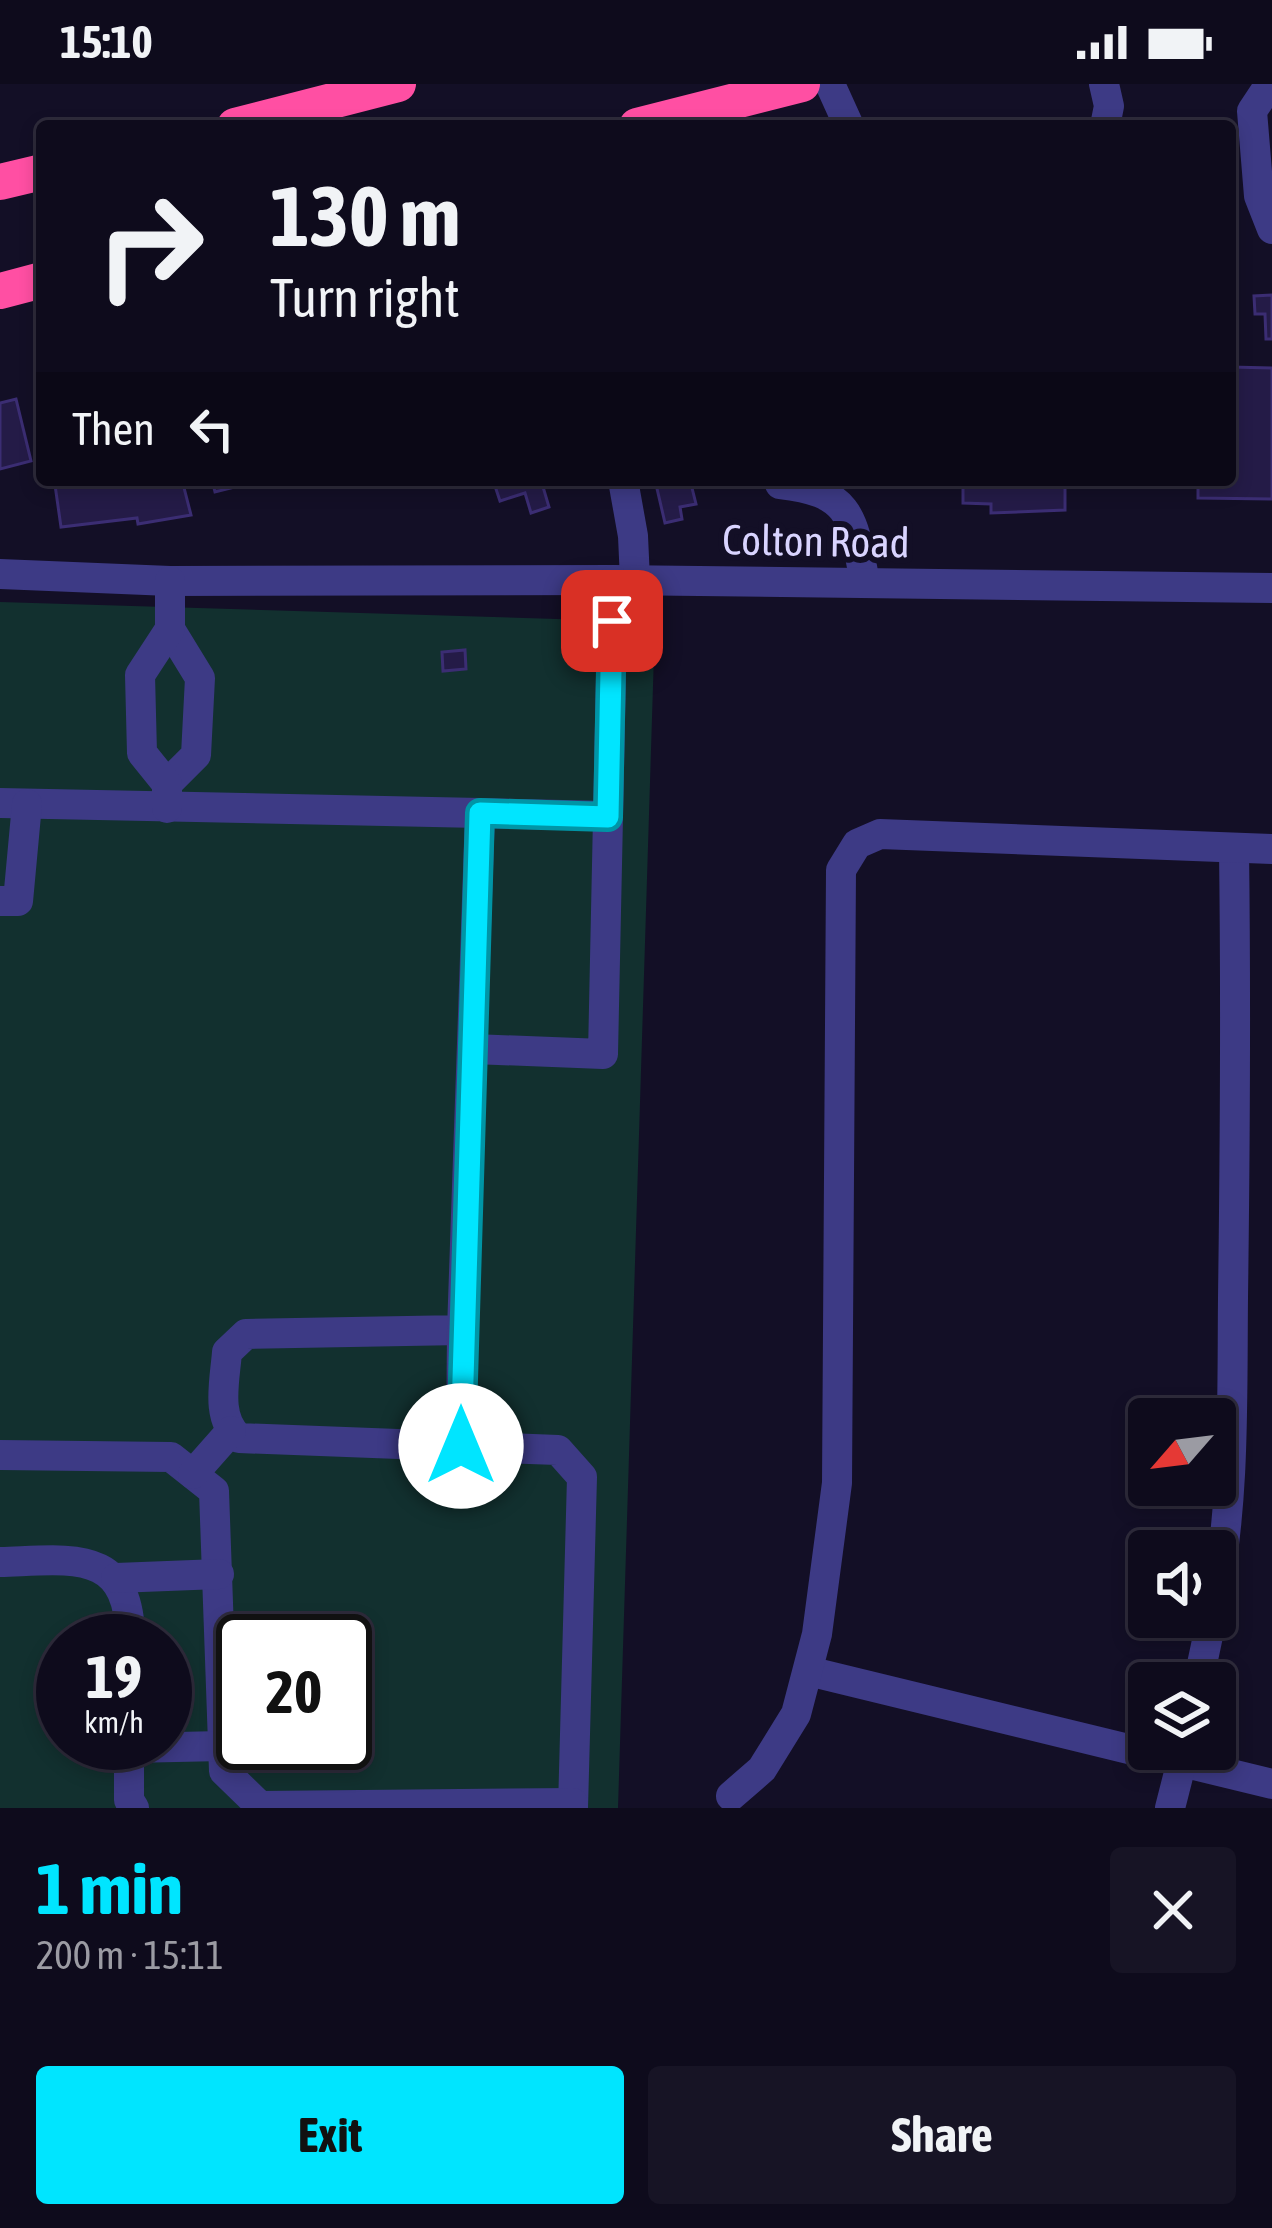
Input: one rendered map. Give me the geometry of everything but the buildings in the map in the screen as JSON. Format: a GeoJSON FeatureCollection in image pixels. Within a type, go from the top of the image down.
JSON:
{"type":"FeatureCollection","features":[{"type":"Feature","properties":{"kind":"highway"},"geometry":{"type":"LineString","coordinates":[[258,120],[398,84]]}},
{"type":"Feature","properties":{"kind":"highway"},"geometry":{"type":"LineString","coordinates":[[661,120],[802,84]]}},
{"type":"Feature","properties":{"kind":"highway"},"geometry":{"type":"LineString","coordinates":[[0,182],[36,173]]}},
{"type":"Feature","properties":{"kind":"highway"},"geometry":{"type":"LineString","coordinates":[[0,291],[36,287]]}},
{"type":"Feature","properties":{"kind":"street"},"geometry":{"type":"LineString","coordinates":[[830,84],[846,120]]}},
{"type":"Feature","properties":{"kind":"street"},"geometry":{"type":"LineString","coordinates":[[1104,84],[1109,106],[1106,120]]}},
{"type":"Feature","properties":{"kind":"street"},"geometry":{"type":"LineString","coordinates":[[1270,84],[1252,111],[1259,196],[1272,229]]}},
{"type":"Feature","properties":{"kind":"street"},"geometry":{"type":"LineString","coordinates":[[473,1049],[603,1054],[608,817],[624,580],[632,536],[623,486]]}},
{"type":"Feature","properties":{"kind":"street"},"geometry":{"type":"LineString","coordinates":[[799,486],[817,488],[848,512],[865,583]]}},
{"type":"Feature","properties":{"kind":"street","name":"Colton Road"},"geometry":{"type":"LineString","coordinates":[[0,574],[170,581],[624,580],[1272,588]]}},
{"type":"Feature","properties":{"kind":"street"},"geometry":{"type":"LineString","coordinates":[[167,796],[196,755],[200,678],[170,629],[170,581]]}},
{"type":"Feature","properties":{"kind":"street"},"geometry":{"type":"LineString","coordinates":[[167,796],[142,753],[140,675],[170,629]]}},
{"type":"Feature","properties":{"kind":"street"},"geometry":{"type":"LineString","coordinates":[[0,901],[18,901],[14,803],[167,796],[608,817]]}},
{"type":"Feature","properties":{"kind":"street"},"geometry":{"type":"LineString","coordinates":[[461,1446],[480,813]]}},
{"type":"Feature","properties":{"kind":"street"},"geometry":{"type":"LineString","coordinates":[[730,1796],[762,1769],[796,1714],[817,1634],[837,1483],[842,870],[856,844],[880,834],[1272,849]]}},
{"type":"Feature","properties":{"kind":"street"},"geometry":{"type":"LineString","coordinates":[[1226,1530],[1237,1025],[1234,849]]}},
{"type":"Feature","properties":{"kind":"street"},"geometry":{"type":"LineString","coordinates":[[224,1770],[260,1806],[573,1805],[582,1478],[558,1450],[239,1438],[231,1431],[223,1409],[227,1352],[246,1334],[462,1330]]}},
{"type":"Feature","properties":{"kind":"street"},"geometry":{"type":"LineString","coordinates":[[193,1474],[231,1431]]}},
{"type":"Feature","properties":{"kind":"street"},"geometry":{"type":"LineString","coordinates":[[0,1455],[171,1457],[214,1491],[220,1614]]}},
{"type":"Feature","properties":{"kind":"street"},"geometry":{"type":"LineString","coordinates":[[0,1562],[83,1559],[116,1578],[219,1574]]}},
{"type":"Feature","properties":{"kind":"street"},"geometry":{"type":"LineString","coordinates":[[116,1578],[130,1614]]}},
{"type":"Feature","properties":{"kind":"street"},"geometry":{"type":"LineString","coordinates":[[808,1671],[1128,1742]]}},
{"type":"Feature","properties":{"kind":"street"},"geometry":{"type":"LineString","coordinates":[[129,1770],[129,1800],[134,1808]]}},
{"type":"Feature","properties":{"kind":"street"},"geometry":{"type":"LineString","coordinates":[[1170,1808],[1180,1770]]}},
{"type":"Feature","properties":{"kind":"street"},"geometry":{"type":"LineString","coordinates":[[1230,1770],[1272,1784]]}},
{"type":"Feature","properties":{"kind":"green space"},"geometry":{"type":"Polygon","coordinates":[[[0,602],[655,622],[618,1808],[0,1808],[0,602]]]}},
{"type":"Feature","properties":{"kind":"route"},"geometry":{"type":"LineString","coordinates":[[461,1446],[480,813],[608,817],[612,621]]}}]}
